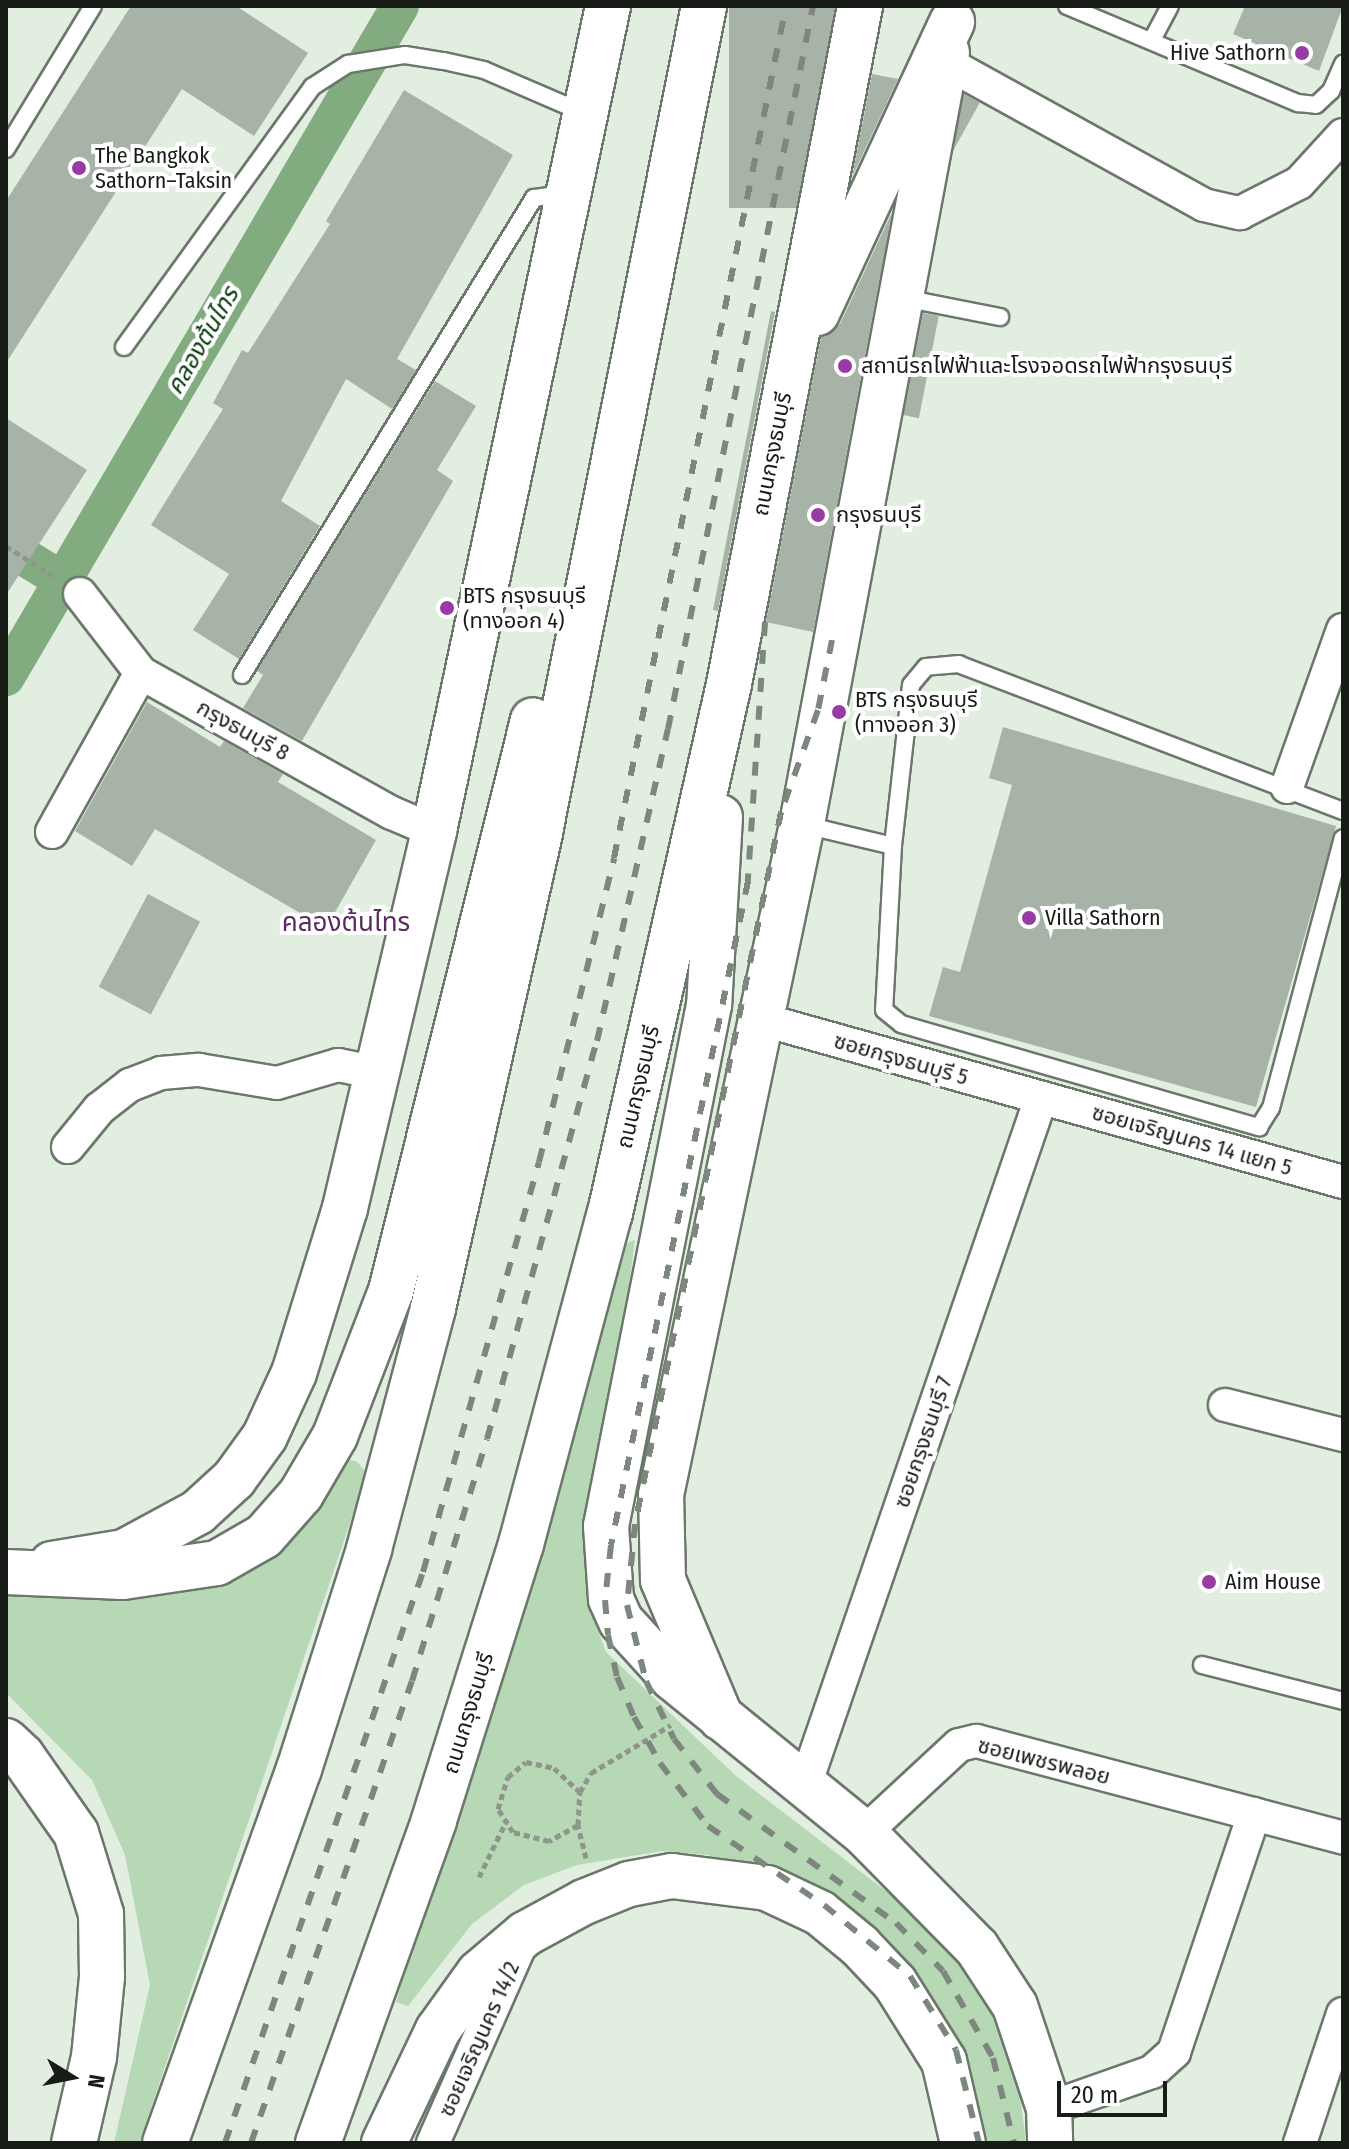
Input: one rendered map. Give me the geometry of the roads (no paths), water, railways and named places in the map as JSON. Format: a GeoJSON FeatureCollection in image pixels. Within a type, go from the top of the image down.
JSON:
{"type":"FeatureCollection","features":[{"type":"Feature","properties":{"kind":"main road"},"geometry":{"type":"LineString","coordinates":[[6,1566],[124,1552],[198,1512],[234,1479],[265,1436],[294,1373],[345,1208],[434,831],[608,6]]}},
{"type":"Feature","properties":{"kind":"main road"},"geometry":{"type":"LineString","coordinates":[[694,6],[694,55]]}},
{"type":"Feature","properties":{"kind":"main road"},"geometry":{"type":"LineString","coordinates":[[165,2143],[205,2043],[369,1549],[433,1308],[540,832],[649,268],[704,6]]}},
{"type":"Feature","properties":{"kind":"main road","name":"ถนนกรุงธนบุรี"},"geometry":{"type":"LineString","coordinates":[[318,2143],[434,1820],[521,1544],[610,1213],[729,684],[860,6]]}},
{"type":"Feature","properties":{"kind":"main road"},"geometry":{"type":"LineString","coordinates":[[786,379],[951,30]]}},
{"type":"Feature","properties":{"kind":"main road"},"geometry":{"type":"LineString","coordinates":[[721,1718],[663,1580],[661,1495],[802,824],[951,30]]}},
{"type":"Feature","properties":{"kind":"main road"},"geometry":{"type":"LineString","coordinates":[[6,1572],[123,1577],[217,1563],[264,1536],[301,1494],[335,1436],[391,1291],[649,268]]}},
{"type":"Feature","properties":{"kind":"main road"},"geometry":{"type":"LineString","coordinates":[[729,684],[709,1005],[612,1484],[605,1559],[611,1599],[621,1621],[673,1678],[864,1833],[977,1948],[1015,2006],[1049,2126]]}},
{"type":"Feature","properties":{"kind":"main road"},"geometry":{"type":"LineString","coordinates":[[6,1741],[22,1756],[76,1833],[101,1914],[102,1977],[94,2057],[76,2138]]}},
{"type":"Feature","properties":{"kind":"main road"},"geometry":{"type":"LineString","coordinates":[[384,2143],[438,2030],[479,1973],[525,1934],[629,1884],[672,1876],[722,1880],[781,1894],[820,1913],[895,1983],[944,2061],[963,2143]]}},
{"type":"Feature","properties":{"kind":"street"},"geometry":{"type":"LineString","coordinates":[[951,30],[1204,205],[1240,213],[1299,183],[1343,135]]}},
{"type":"Feature","properties":{"kind":"street","name":"กรุงธนบุรี 8"},"geometry":{"type":"LineString","coordinates":[[80,594],[141,673],[392,813],[434,831]]}},
{"type":"Feature","properties":{"kind":"street"},"geometry":{"type":"LineString","coordinates":[[1287,787],[1343,630]]}},
{"type":"Feature","properties":{"kind":"street"},"geometry":{"type":"LineString","coordinates":[[52,832],[141,673]]}},
{"type":"Feature","properties":{"kind":"street","name":"ซอยกรุงธนบุรี 5"},"geometry":{"type":"LineString","coordinates":[[760,1019],[1041,1098]]}},
{"type":"Feature","properties":{"kind":"street"},"geometry":{"type":"LineString","coordinates":[[68,1147],[99,1109],[130,1085],[161,1073],[199,1070],[277,1083],[338,1065],[378,1073]]}},
{"type":"Feature","properties":{"kind":"street","name":"ซอยเจริญนคร 14 แยก 5"},"geometry":{"type":"LineString","coordinates":[[1041,1098],[1257,1142],[1343,1182]]}},
{"type":"Feature","properties":{"kind":"street","name":"ซอยกรุงธนบุรี 7"},"geometry":{"type":"LineString","coordinates":[[805,1785],[1041,1098]]}},
{"type":"Feature","properties":{"kind":"street"},"geometry":{"type":"LineString","coordinates":[[1225,1405],[1343,1435]]}},
{"type":"Feature","properties":{"kind":"street","name":"ซอยเพชรพลอย"},"geometry":{"type":"LineString","coordinates":[[864,1833],[968,1742],[1343,1838]]}},
{"type":"Feature","properties":{"kind":"street"},"geometry":{"type":"LineString","coordinates":[[1049,2126],[1152,2072],[1174,2052],[1254,1814]]}},
{"type":"Feature","properties":{"kind":"street","name":"ซอยเจริญนคร 14/2"},"geometry":{"type":"LineString","coordinates":[[433,2143],[525,1934]]}},
{"type":"Feature","properties":{"kind":"street"},"geometry":{"type":"LineString","coordinates":[[1300,2143],[1343,2014]]}},
{"type":"Feature","properties":{"kind":"lane"},"geometry":{"type":"LineString","coordinates":[[6,149],[93,6]]}},
{"type":"Feature","properties":{"kind":"lane"},"geometry":{"type":"LineString","coordinates":[[1067,6],[1153,38],[1298,103],[1316,105],[1331,91],[1343,64]]}},
{"type":"Feature","properties":{"kind":"lane"},"geometry":{"type":"LineString","coordinates":[[1153,38],[1170,6]]}},
{"type":"Feature","properties":{"kind":"lane"},"geometry":{"type":"LineString","coordinates":[[124,347],[312,87],[348,64],[405,55],[484,70],[586,114]]}},
{"type":"Feature","properties":{"kind":"lane"},"geometry":{"type":"LineString","coordinates":[[242,675],[534,198],[569,194]]}},
{"type":"Feature","properties":{"kind":"lane"},"geometry":{"type":"LineString","coordinates":[[899,297],[1000,317]]}},
{"type":"Feature","properties":{"kind":"lane"},"geometry":{"type":"LineString","coordinates":[[1343,811],[959,664],[934,663],[919,671],[911,685],[893,846],[882,994],[890,1019],[1257,1142],[1271,1108],[1343,838]]}},
{"type":"Feature","properties":{"kind":"lane"},"geometry":{"type":"LineString","coordinates":[[802,824],[893,846]]}},
{"type":"Feature","properties":{"kind":"lane"},"geometry":{"type":"LineString","coordinates":[[1202,1665],[1343,1701]]}},
{"type":"Feature","properties":{"kind":"waterway","name":"คลองต้นไทร"},"geometry":{"type":"LineString","coordinates":[[6,677],[400,6]]}},
{"type":"Feature","properties":{"kind":"waterway"},"geometry":{"type":"LineString","coordinates":[[6,546],[62,580]]}},
{"type":"Feature","properties":{"kind":"railway"},"geometry":{"type":"LineString","coordinates":[[225,2143],[423,1572],[539,1162],[614,858],[786,6]]}},
{"type":"Feature","properties":{"kind":"railway"},"geometry":{"type":"LineString","coordinates":[[251,2143],[412,1681],[487,1439],[597,1041],[668,729],[813,6]]}},
{"type":"Feature","properties":{"kind":"railway"},"geometry":{"type":"LineString","coordinates":[[765,622],[748,881],[611,1545],[605,1600],[608,1635],[617,1677],[634,1717],[660,1763],[708,1826],[824,1905],[910,1976],[956,2050],[979,2143]]}},
{"type":"Feature","properties":{"kind":"railway"},"geometry":{"type":"LineString","coordinates":[[832,640],[818,710],[781,812],[635,1524],[627,1605],[646,1681],[674,1739],[717,1794],[896,1923],[943,1971],[993,2058],[1014,2143]]}},
{"type":"Feature","properties":{"kind":"place","name":"Hive Sathorn"},"geometry":{"type":"Point","coordinates":[1302,53]}},
{"type":"Feature","properties":{"kind":"place","name":"The Bangkok Sathorn–Taksin"},"geometry":{"type":"Point","coordinates":[79,168]}},
{"type":"Feature","properties":{"kind":"place","name":"สถานีรถไฟฟ้าและโรงจอดรถไฟฟ้ากรุงธนบุรี"},"geometry":{"type":"Point","coordinates":[845,366]}},
{"type":"Feature","properties":{"kind":"place","name":"กรุงธนบุรี"},"geometry":{"type":"Point","coordinates":[818,515]}},
{"type":"Feature","properties":{"kind":"place","name":"BTS กรุงธนบุรี (ทางออก 4)"},"geometry":{"type":"Point","coordinates":[447,608]}},
{"type":"Feature","properties":{"kind":"place","name":"BTS กรุงธนบุรี (ทางออก 3)"},"geometry":{"type":"Point","coordinates":[839,712]}},
{"type":"Feature","properties":{"kind":"place","name":"Villa Sathorn"},"geometry":{"type":"Point","coordinates":[1029,918]}},
{"type":"Feature","properties":{"kind":"place","name":"Aim House"},"geometry":{"type":"Point","coordinates":[1209,1582]}},
{"type":"Feature","properties":{"kind":"district","name":"คลองต้นไทร"},"geometry":{"type":"Point","coordinates":[346,923]}}]}
